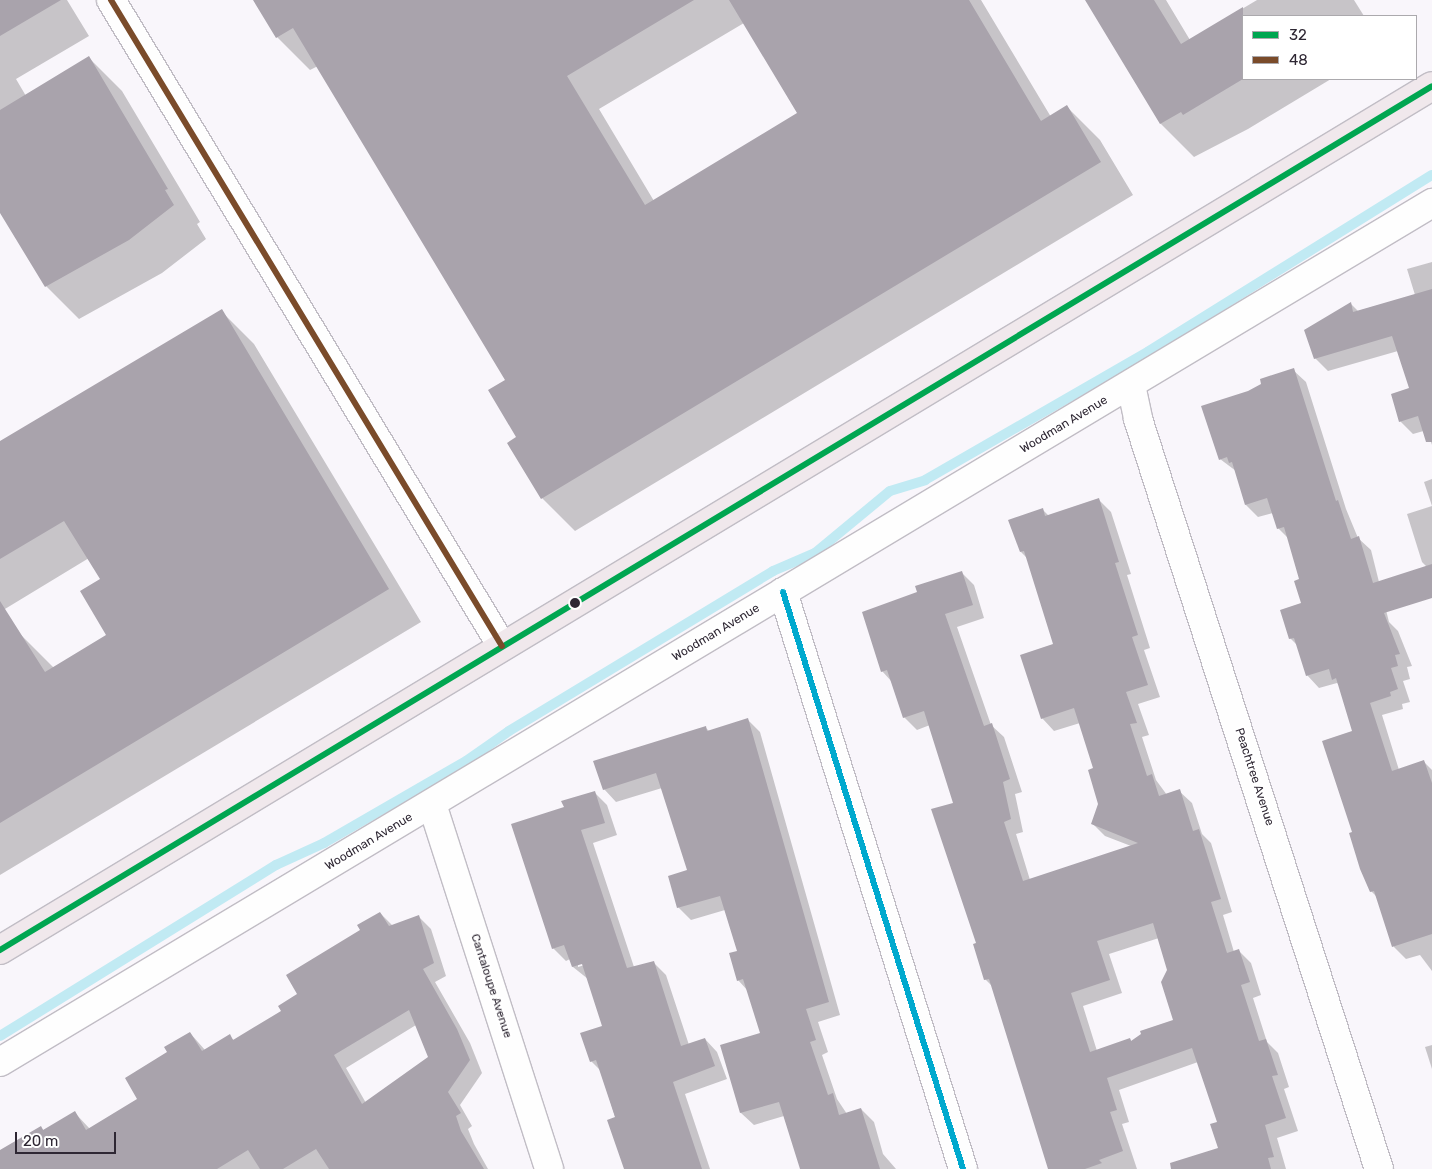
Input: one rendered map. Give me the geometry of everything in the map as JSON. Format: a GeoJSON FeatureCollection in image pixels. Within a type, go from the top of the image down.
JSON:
{"type":"FeatureCollection","features":[{"type":"Feature","properties":{"kind":"main road"},"geometry":{"type":"LineString","coordinates":[[0,950],[1432,86]]}},
{"type":"Feature","properties":{"kind":"street"},"geometry":{"type":"LineString","coordinates":[[111,0],[502,646]]}},
{"type":"Feature","properties":{"kind":"street","name":"Woodman Avenue"},"geometry":{"type":"LineString","coordinates":[[0,1062],[1432,203]]}},
{"type":"Feature","properties":{"kind":"street","name":"Peachtree Avenue"},"geometry":{"type":"LineString","coordinates":[[1131,385],[1142,428],[1379,1169]]}},
{"type":"Feature","properties":{"kind":"street"},"geometry":{"type":"LineString","coordinates":[[783,592],[963,1169]]}},
{"type":"Feature","properties":{"kind":"street","name":"Cantaloupe Avenue"},"geometry":{"type":"LineString","coordinates":[[432,804],[549,1169]]}},
{"type":"Feature","properties":{"kind":"building"},"geometry":{"type":"Polygon","coordinates":[[[0,0],[61,0],[0,36],[0,0]]]}},
{"type":"Feature","properties":{"kind":"building"},"geometry":{"type":"Polygon","coordinates":[[[253,0],[694,0],[567,76],[645,205],[797,113],[729,0],[969,0],[1041,121],[1067,105],[1101,162],[541,499],[507,443],[516,437],[488,390],[505,380],[293,28],[276,38],[253,0]]]}},
{"type":"Feature","properties":{"kind":"building"},"geometry":{"type":"Polygon","coordinates":[[[1085,0],[1154,0],[1181,44],[1243,7],[1242,80],[1183,115],[1181,112],[1160,124],[1085,0]]]}},
{"type":"Feature","properties":{"kind":"building"},"geometry":{"type":"Polygon","coordinates":[[[89,56],[168,189],[165,190],[174,205],[129,240],[45,287],[0,213],[0,110],[89,56]]]}},
{"type":"Feature","properties":{"kind":"building"},"geometry":{"type":"Polygon","coordinates":[[[1432,289],[1432,442],[1426,442],[1418,416],[1399,422],[1391,394],[1409,388],[1392,336],[1314,359],[1304,330],[1351,302],[1353,312],[1432,289]]]}},
{"type":"Feature","properties":{"kind":"building"},"geometry":{"type":"Polygon","coordinates":[[[222,309],[389,589],[0,823],[0,601],[45,672],[106,635],[80,591],[100,579],[64,521],[0,559],[0,441],[222,309]]]}},
{"type":"Feature","properties":{"kind":"building"},"geometry":{"type":"Polygon","coordinates":[[[1294,368],[1336,501],[1338,500],[1351,539],[1359,536],[1373,583],[1432,564],[1432,598],[1384,613],[1400,654],[1395,655],[1398,666],[1391,668],[1398,689],[1390,692],[1391,696],[1370,703],[1392,771],[1424,760],[1432,783],[1432,934],[1392,947],[1374,891],[1370,892],[1360,869],[1349,833],[1352,832],[1322,741],[1352,731],[1336,678],[1332,680],[1329,669],[1306,676],[1294,638],[1289,639],[1280,610],[1301,603],[1294,581],[1299,579],[1284,527],[1277,529],[1267,498],[1245,505],[1232,462],[1229,463],[1227,457],[1219,460],[1201,406],[1248,391],[1261,384],[1260,379],[1294,368]]]}},
{"type":"Feature","properties":{"kind":"building"},"geometry":{"type":"Polygon","coordinates":[[[1099,498],[1119,562],[1115,563],[1138,635],[1132,637],[1148,685],[1126,692],[1137,723],[1130,724],[1147,776],[1152,774],[1159,796],[1180,789],[1193,831],[1199,829],[1221,899],[1211,902],[1227,953],[1239,949],[1250,982],[1241,985],[1259,1041],[1266,1039],[1278,1075],[1272,1076],[1286,1118],[1265,1125],[1274,1157],[1268,1158],[1271,1169],[1171,1169],[1170,1163],[1218,1148],[1210,1124],[1217,1122],[1192,1048],[1107,1078],[1117,1110],[1110,1112],[1123,1151],[1099,1160],[1102,1163],[1085,1169],[1048,1169],[989,979],[984,980],[973,944],[976,943],[931,809],[953,803],[924,711],[903,718],[887,670],[881,672],[862,612],[917,592],[915,586],[962,571],[973,605],[945,614],[984,726],[992,723],[1010,779],[1003,782],[1011,819],[1004,822],[1023,881],[1138,843],[1091,824],[1098,804],[1088,770],[1093,768],[1074,708],[1041,719],[1020,655],[1053,644],[1024,551],[1020,552],[1008,520],[1043,508],[1045,516],[1099,498]],[[1153,923],[1097,941],[1110,980],[1071,993],[1090,1052],[1130,1038],[1131,1041],[1141,1034],[1140,1031],[1173,1020],[1161,982],[1167,970],[1153,923]]]}},
{"type":"Feature","properties":{"kind":"building"},"geometry":{"type":"Polygon","coordinates":[[[748,718],[829,1002],[806,1009],[816,1040],[810,1042],[828,1095],[833,1093],[839,1115],[861,1108],[880,1169],[800,1169],[779,1102],[740,1113],[720,1045],[760,1033],[743,979],[737,981],[729,953],[737,951],[720,896],[677,908],[668,876],[687,870],[656,773],[603,790],[593,761],[706,726],[707,731],[748,718]]]}},
{"type":"Feature","properties":{"kind":"building"},"geometry":{"type":"Polygon","coordinates":[[[595,791],[605,823],[581,830],[627,968],[654,961],[681,1046],[705,1038],[715,1066],[673,1082],[702,1169],[624,1169],[607,1120],[615,1117],[596,1060],[590,1062],[580,1033],[602,1026],[582,964],[572,967],[564,945],[552,949],[511,824],[564,807],[561,801],[595,791]]]}},
{"type":"Feature","properties":{"kind":"building"},"geometry":{"type":"Polygon","coordinates":[[[380,912],[389,926],[419,915],[434,963],[423,969],[457,1029],[470,1060],[448,1092],[461,1113],[456,1116],[461,1131],[484,1169],[329,1169],[316,1149],[283,1169],[260,1169],[248,1150],[217,1169],[0,1169],[0,1150],[41,1126],[43,1130],[75,1111],[86,1130],[137,1099],[125,1078],[167,1052],[164,1047],[190,1032],[202,1051],[230,1034],[233,1040],[281,1011],[278,1006],[297,994],[286,975],[360,930],[357,925],[380,912]],[[409,1010],[334,1055],[362,1104],[428,1057],[409,1010]]]}},
{"type":"Feature","properties":{"kind":"waterway"},"geometry":{"type":"LineString","coordinates":[[0,1036],[276,865],[324,843],[466,761],[509,731],[773,571],[815,553],[890,491],[925,480],[1149,351],[1432,175]]}},
{"type":"Feature","properties":{"kind":"transit line","name":"48"},"geometry":{"type":"LineString","coordinates":[[111,0],[502,646]]}},
{"type":"Feature","properties":{"kind":"transit line","name":"32"},"geometry":{"type":"LineString","coordinates":[[0,950],[1432,86]]}},
{"type":"Feature","properties":{"kind":"transit line"},"geometry":{"type":"LineString","coordinates":[[783,592],[963,1169]]}}]}
